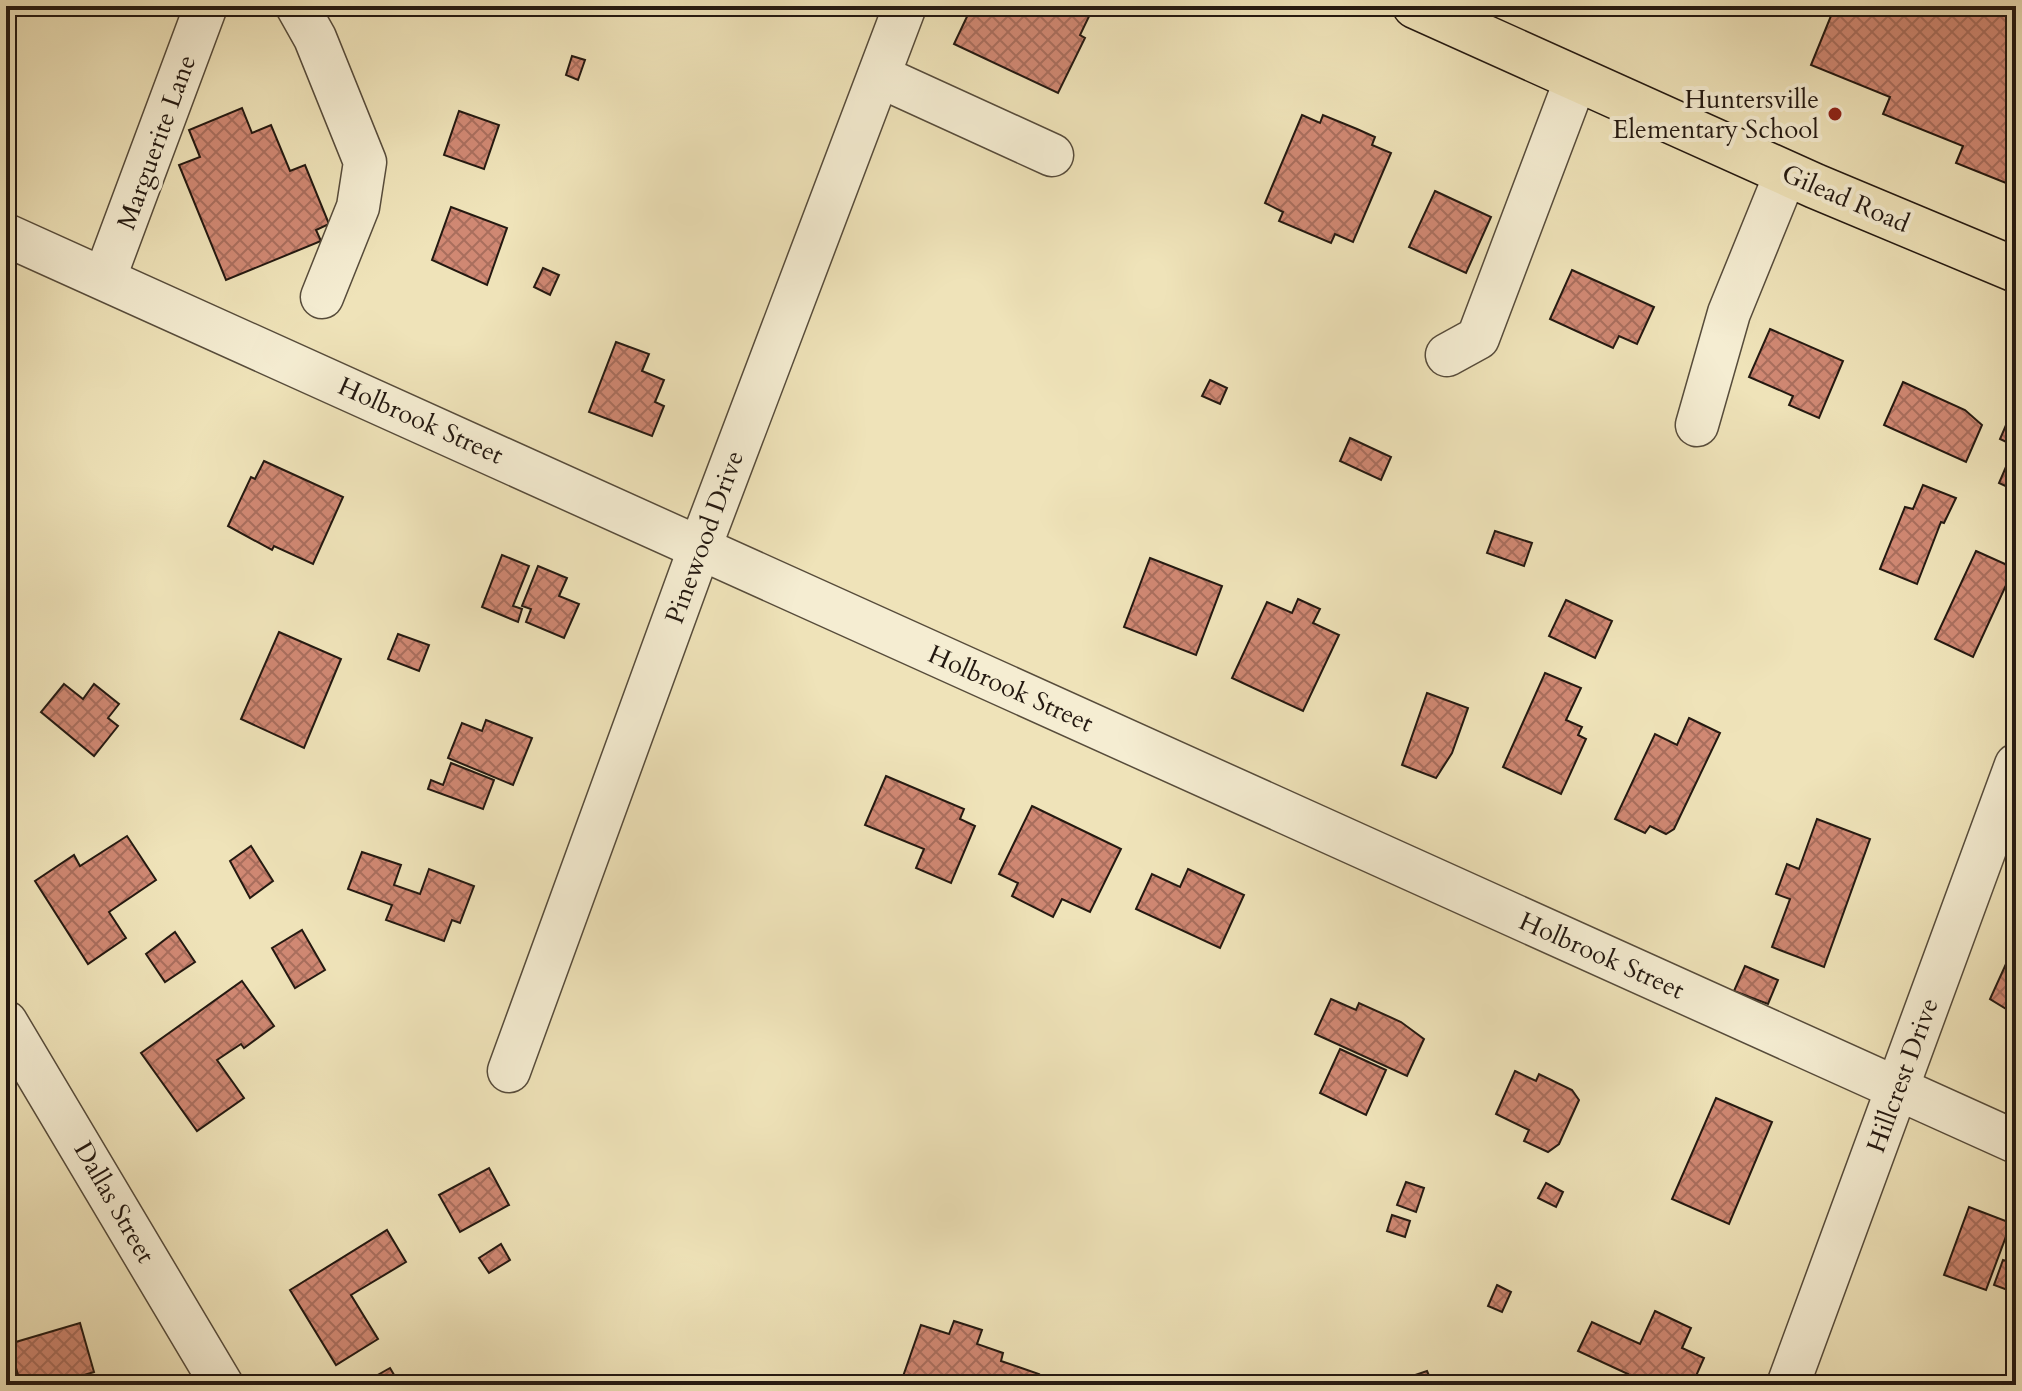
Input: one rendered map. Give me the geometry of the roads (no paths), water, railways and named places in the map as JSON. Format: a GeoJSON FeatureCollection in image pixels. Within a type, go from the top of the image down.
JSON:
{"type":"FeatureCollection","features":[{"type":"Feature","properties":{"kind":"main road","name":"Gilead Road"},"geometry":{"type":"LineString","coordinates":[[1415,6],[1786,173],[2016,270]]}},
{"type":"Feature","properties":{"kind":"street","name":"Marguerite Lane"},"geometry":{"type":"LineString","coordinates":[[105,277],[206,6]]}},
{"type":"Feature","properties":{"kind":"street"},"geometry":{"type":"LineString","coordinates":[[297,6],[315,38],[365,162],[358,207],[322,297]]}},
{"type":"Feature","properties":{"kind":"street","name":"Pinewood Drive"},"geometry":{"type":"LineString","coordinates":[[509,1071],[700,547],[905,6]]}},
{"type":"Feature","properties":{"kind":"street"},"geometry":{"type":"LineString","coordinates":[[879,76],[1052,155]]}},
{"type":"Feature","properties":{"kind":"street"},"geometry":{"type":"LineString","coordinates":[[1447,355],[1478,338],[1576,79]]}},
{"type":"Feature","properties":{"kind":"street"},"geometry":{"type":"LineString","coordinates":[[1697,425],[1729,313],[1786,173]]}},
{"type":"Feature","properties":{"kind":"street","name":"Holbrook Street"},"geometry":{"type":"LineString","coordinates":[[6,235],[105,277],[2016,1142]]}},
{"type":"Feature","properties":{"kind":"street","name":"Hillcrest Drive"},"geometry":{"type":"LineString","coordinates":[[1788,1385],[2016,765]]}},
{"type":"Feature","properties":{"kind":"street","name":"Dallas Street"},"geometry":{"type":"LineString","coordinates":[[6,1022],[222,1385]]}},
{"type":"Feature","properties":{"kind":"place","name":"Huntersville Elementary School"},"geometry":{"type":"Point","coordinates":[1835,114]}}]}
